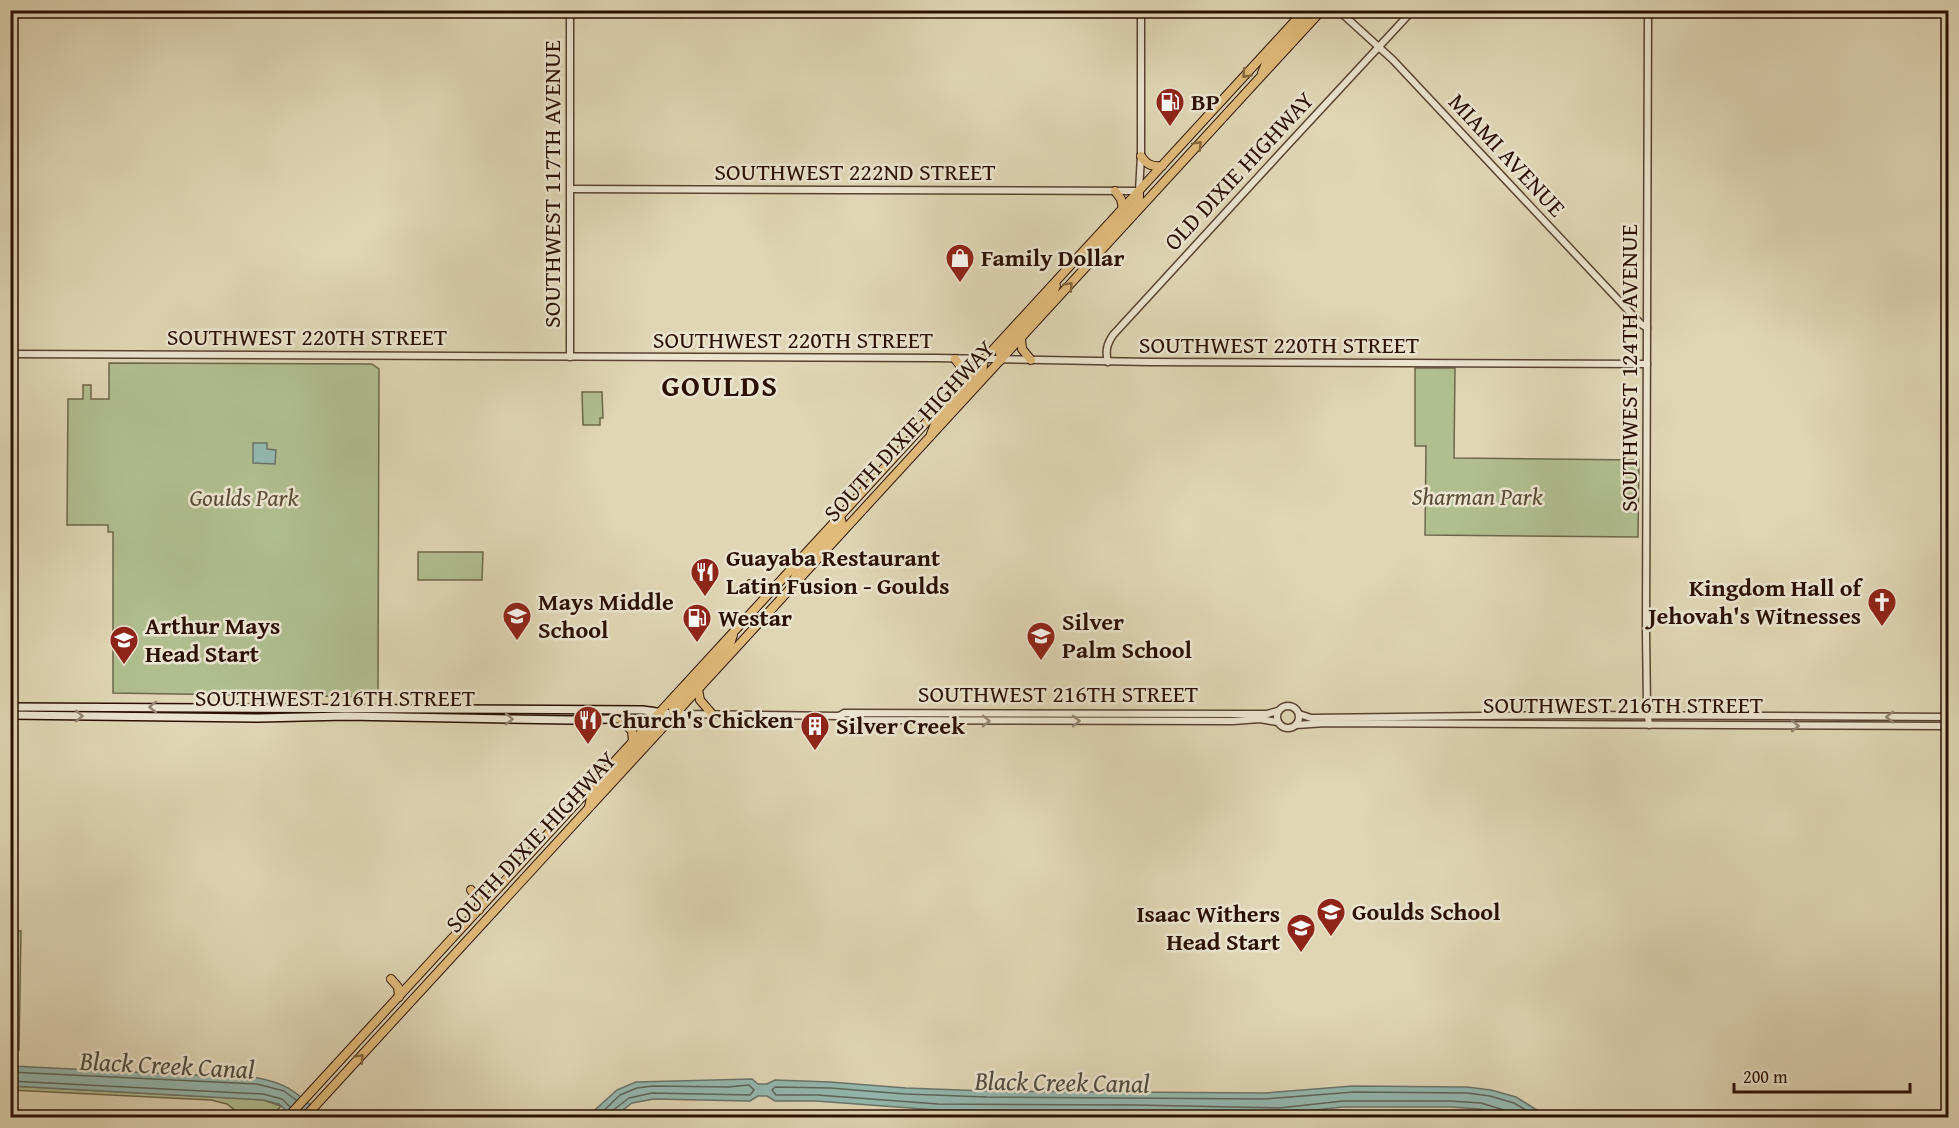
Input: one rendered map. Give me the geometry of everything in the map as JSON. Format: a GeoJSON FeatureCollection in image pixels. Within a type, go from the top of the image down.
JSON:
{"type":"FeatureCollection","features":[{"type":"Feature","properties":{"kind":"highway"},"geometry":{"type":"LineString","coordinates":[[1259,80],[1266,63],[1314,10]]}},
{"type":"Feature","properties":{"kind":"highway","name":"SOUTH DIXIE HIGHWAY"},"geometry":{"type":"LineString","coordinates":[[304,1118],[1323,10]]}},
{"type":"Feature","properties":{"kind":"highway","name":"SOUTH DIXIE HIGHWAY"},"geometry":{"type":"LineString","coordinates":[[399,997],[1302,12]]}},
{"type":"Feature","properties":{"kind":"highway"},"geometry":{"type":"LineString","coordinates":[[1141,156],[1151,166],[1162,166]]}},
{"type":"Feature","properties":{"kind":"highway"},"geometry":{"type":"LineString","coordinates":[[1087,266],[1091,253],[1137,204],[1139,191],[1151,192],[1159,188]]}},
{"type":"Feature","properties":{"kind":"highway"},"geometry":{"type":"LineString","coordinates":[[1115,191],[1121,198],[1123,209]]}},
{"type":"Feature","properties":{"kind":"highway"},"geometry":{"type":"LineString","coordinates":[[1001,360],[1000,353],[1003,348],[1053,293],[1058,279]]}},
{"type":"Feature","properties":{"kind":"highway"},"geometry":{"type":"LineString","coordinates":[[1021,338],[1022,349],[1031,360]]}},
{"type":"Feature","properties":{"kind":"highway"},"geometry":{"type":"LineString","coordinates":[[955,359],[962,368],[964,381]]}},
{"type":"Feature","properties":{"kind":"highway"},"geometry":{"type":"LineString","coordinates":[[930,438],[935,424],[982,372],[984,360]]}},
{"type":"Feature","properties":{"kind":"highway"},"geometry":{"type":"LineString","coordinates":[[840,516],[847,519],[857,517]]}},
{"type":"Feature","properties":{"kind":"highway"},"geometry":{"type":"LineString","coordinates":[[791,588],[796,574],[840,527],[842,523],[840,516]]}},
{"type":"Feature","properties":{"kind":"highway"},"geometry":{"type":"LineString","coordinates":[[750,584],[762,592],[772,590]]}},
{"type":"Feature","properties":{"kind":"highway"},"geometry":{"type":"LineString","coordinates":[[676,714],[673,712],[673,707],[730,644],[733,633]]}},
{"type":"Feature","properties":{"kind":"highway"},"geometry":{"type":"LineString","coordinates":[[698,689],[700,700],[712,714]]}},
{"type":"Feature","properties":{"kind":"highway"},"geometry":{"type":"LineString","coordinates":[[589,808],[591,797],[659,723],[661,717],[659,714]]}},
{"type":"Feature","properties":{"kind":"highway"},"geometry":{"type":"LineString","coordinates":[[620,718],[632,731],[633,742]]}},
{"type":"Feature","properties":{"kind":"highway"},"geometry":{"type":"LineString","coordinates":[[471,890],[479,900],[478,910]]}},
{"type":"Feature","properties":{"kind":"highway"},"geometry":{"type":"LineString","coordinates":[[496,890],[506,898]]}},
{"type":"Feature","properties":{"kind":"highway"},"geometry":{"type":"LineString","coordinates":[[287,1118],[399,997],[398,987],[391,979]]}},
{"type":"Feature","properties":{"kind":"main road","name":"SOUTHWEST 216TH STREET"},"geometry":{"type":"LineString","coordinates":[[10,707],[633,710],[676,714]]}},
{"type":"Feature","properties":{"kind":"main road","name":"SOUTHWEST 216TH STREET"},"geometry":{"type":"LineString","coordinates":[[10,716],[259,718],[346,716],[571,720],[648,718],[659,714]]}},
{"type":"Feature","properties":{"kind":"street","name":"SOUTHWEST 117TH AVENUE"},"geometry":{"type":"LineString","coordinates":[[570,10],[570,357]]}},
{"type":"Feature","properties":{"kind":"street"},"geometry":{"type":"LineString","coordinates":[[1139,191],[1142,10]]}},
{"type":"Feature","properties":{"kind":"street","name":"MIAMI AVENUE"},"geometry":{"type":"LineString","coordinates":[[1338,10],[1379,47],[1647,328]]}},
{"type":"Feature","properties":{"kind":"street","name":"OLD DIXIE HIGHWAY"},"geometry":{"type":"LineString","coordinates":[[1108,362],[1106,350],[1113,335],[1413,10]]}},
{"type":"Feature","properties":{"kind":"street","name":"SOUTHWEST 124TH AVENUE"},"geometry":{"type":"LineString","coordinates":[[1648,10],[1646,632],[1648,725]]}},
{"type":"Feature","properties":{"kind":"street","name":"SOUTHWEST 222ND STREET"},"geometry":{"type":"LineString","coordinates":[[571,189],[1139,191]]}},
{"type":"Feature","properties":{"kind":"street","name":"SOUTHWEST 220TH STREET"},"geometry":{"type":"LineString","coordinates":[[10,354],[1647,364]]}},
{"type":"Feature","properties":{"kind":"street"},"geometry":{"type":"LineString","coordinates":[[1284,706],[1291,706],[1299,714],[1296,725],[1291,728],[1286,728],[1277,722],[1278,711],[1284,706]]}},
{"type":"Feature","properties":{"kind":"street","name":"SOUTHWEST 216TH STREET"},"geometry":{"type":"LineString","coordinates":[[676,714],[839,716],[844,713],[1243,714],[1278,711]]}},
{"type":"Feature","properties":{"kind":"street","name":"SOUTHWEST 216TH STREET"},"geometry":{"type":"LineString","coordinates":[[1299,714],[1311,718],[1948,717]]}},
{"type":"Feature","properties":{"kind":"street","name":"SOUTHWEST 216TH STREET"},"geometry":{"type":"LineString","coordinates":[[839,716],[844,720],[1236,722],[1260,719],[1277,722]]}},
{"type":"Feature","properties":{"kind":"street"},"geometry":{"type":"LineString","coordinates":[[1464,724],[1480,718],[1531,719],[1540,716]]}},
{"type":"Feature","properties":{"kind":"street","name":"SOUTHWEST 216TH STREET"},"geometry":{"type":"LineString","coordinates":[[1296,725],[1326,723],[1948,726]]}},
{"type":"Feature","properties":{"kind":"green space","name":"Goulds Park"},"geometry":{"type":"Polygon","coordinates":[[[109,363],[372,364],[379,369],[377,695],[373,697],[113,693],[113,532],[108,532],[108,525],[67,525],[68,399],[83,399],[83,385],[91,385],[91,399],[109,399],[109,363]]]}},
{"type":"Feature","properties":{"kind":"green space","name":"Sharman Park"},"geometry":{"type":"Polygon","coordinates":[[[1415,368],[1455,368],[1454,458],[1639,460],[1638,537],[1425,535],[1426,446],[1415,446],[1415,368]]]}},
{"type":"Feature","properties":{"kind":"green space"},"geometry":{"type":"Polygon","coordinates":[[[582,392],[602,392],[603,418],[600,418],[600,425],[583,425],[582,392]]]}},
{"type":"Feature","properties":{"kind":"green space"},"geometry":{"type":"Polygon","coordinates":[[[418,552],[483,552],[482,580],[418,580],[418,552]]]}},
{"type":"Feature","properties":{"kind":"green space"},"geometry":{"type":"Polygon","coordinates":[[[11,931],[21,931],[19,1050],[11,1050],[11,931]]]}},
{"type":"Feature","properties":{"kind":"green space"},"geometry":{"type":"Polygon","coordinates":[[[11,1086],[251,1099],[281,1106],[271,1117],[244,1117],[227,1104],[211,1100],[11,1090],[11,1086]]]}},
{"type":"Feature","properties":{"kind":"water"},"geometry":{"type":"Polygon","coordinates":[[[253,443],[267,443],[267,449],[276,450],[275,464],[253,463],[253,443]]]}},
{"type":"Feature","properties":{"kind":"water","name":"Black Creek Canal"},"geometry":{"type":"Polygon","coordinates":[[[11,1066],[258,1078],[288,1088],[325,1117],[293,1117],[279,1104],[263,1100],[11,1086],[11,1066]]]}},
{"type":"Feature","properties":{"kind":"water","name":"Black Creek Canal"},"geometry":{"type":"Polygon","coordinates":[[[752,1079],[758,1084],[767,1084],[775,1080],[987,1091],[1265,1093],[1353,1086],[1467,1087],[1491,1090],[1516,1097],[1548,1117],[1510,1117],[1480,1109],[1450,1107],[1343,1107],[1278,1114],[937,1110],[816,1101],[775,1101],[767,1096],[758,1096],[750,1101],[654,1099],[632,1103],[614,1117],[587,1117],[617,1090],[636,1082],[752,1079]]]}},
{"type":"Feature","properties":{"kind":"place","name":"BP"},"geometry":{"type":"Point","coordinates":[1170,128]}},
{"type":"Feature","properties":{"kind":"place","name":"Family Dollar"},"geometry":{"type":"Point","coordinates":[960,284]}},
{"type":"Feature","properties":{"kind":"place","name":"Guayaba Restaurant Latin Fusion - Goulds"},"geometry":{"type":"Point","coordinates":[705,598]}},
{"type":"Feature","properties":{"kind":"place","name":"Kingdom Hall of Jehovah's Witnesses"},"geometry":{"type":"Point","coordinates":[1882,628]}},
{"type":"Feature","properties":{"kind":"place","name":"Mays Middle School"},"geometry":{"type":"Point","coordinates":[517,642]}},
{"type":"Feature","properties":{"kind":"place","name":"Westar"},"geometry":{"type":"Point","coordinates":[697,644]}},
{"type":"Feature","properties":{"kind":"place","name":"Silver Palm School"},"geometry":{"type":"Point","coordinates":[1041,662]}},
{"type":"Feature","properties":{"kind":"place","name":"Arthur Mays Head Start"},"geometry":{"type":"Point","coordinates":[124,666]}},
{"type":"Feature","properties":{"kind":"place","name":"Church's Chicken"},"geometry":{"type":"Point","coordinates":[588,746]}},
{"type":"Feature","properties":{"kind":"place","name":"Silver Creek"},"geometry":{"type":"Point","coordinates":[815,752]}},
{"type":"Feature","properties":{"kind":"place","name":"Goulds School"},"geometry":{"type":"Point","coordinates":[1331,938]}},
{"type":"Feature","properties":{"kind":"place","name":"Isaac Withers Head Start"},"geometry":{"type":"Point","coordinates":[1301,954]}},
{"type":"Feature","properties":{"kind":"district","name":"GOULDS"},"geometry":{"type":"Point","coordinates":[720,386]}}]}
